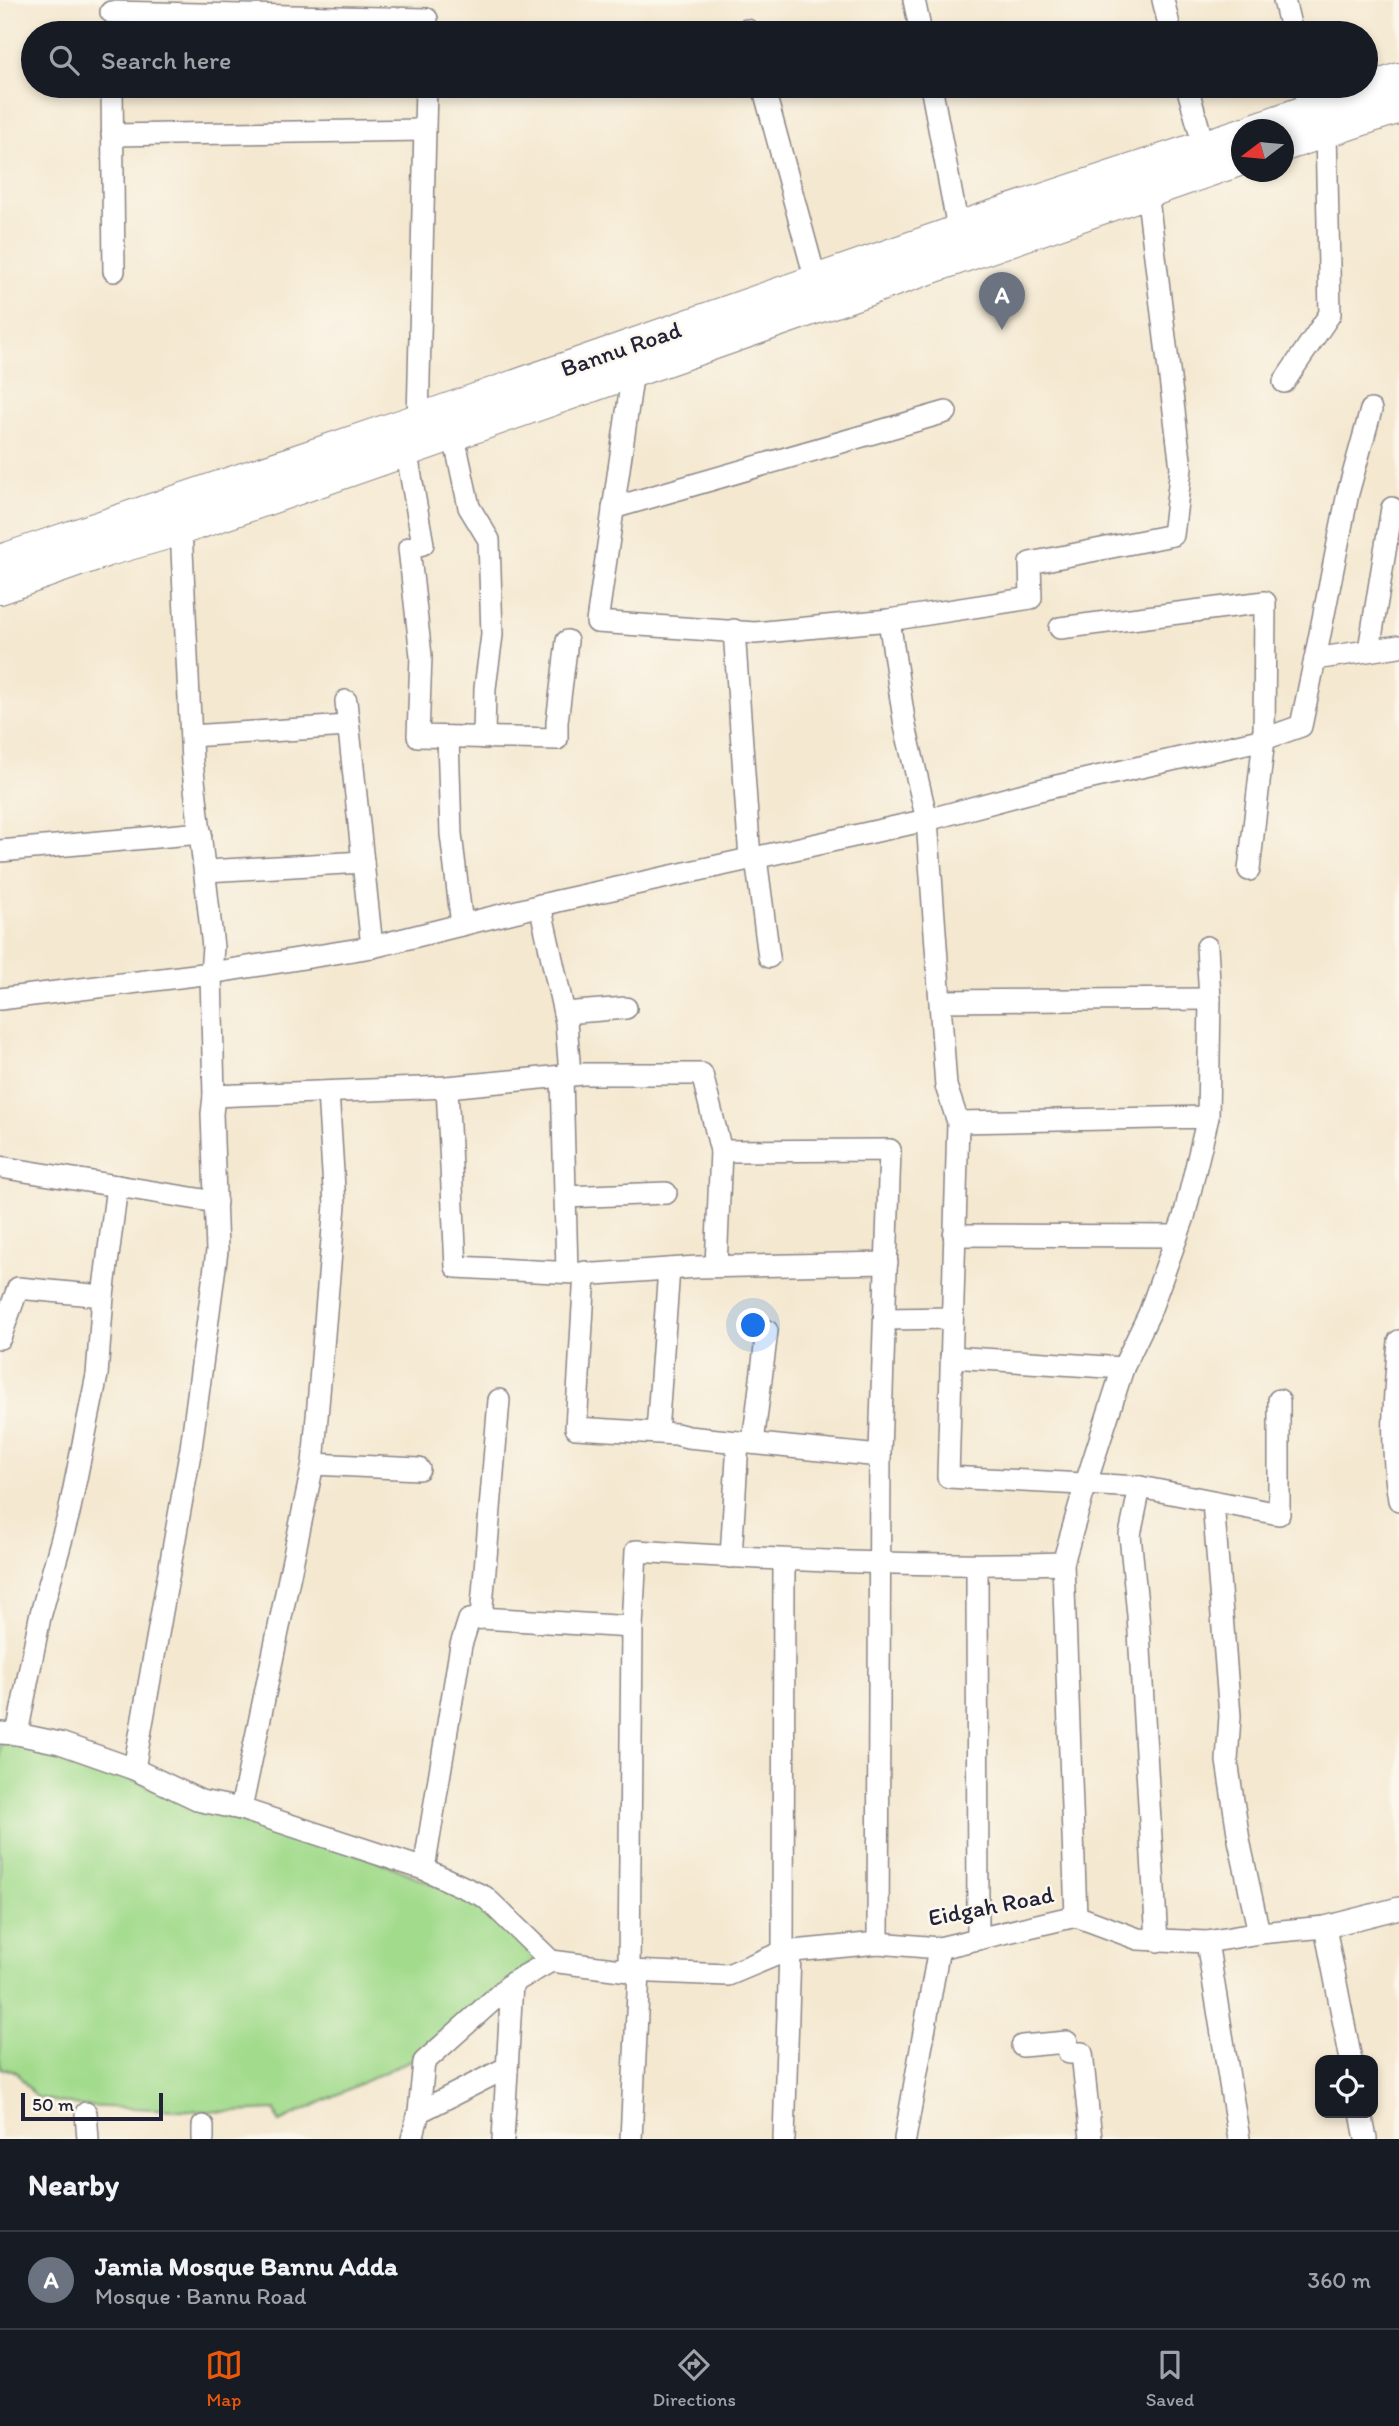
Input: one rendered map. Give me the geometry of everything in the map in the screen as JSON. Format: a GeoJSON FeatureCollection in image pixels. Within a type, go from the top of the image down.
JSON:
{"type":"FeatureCollection","features":[{"type":"Feature","properties":{"kind":"highway"},"geometry":{"type":"LineString","coordinates":[[1378,86],[1399,79]]}},
{"type":"Feature","properties":{"kind":"highway"},"geometry":{"type":"LineString","coordinates":[[1284,119],[1345,98]]}},
{"type":"Feature","properties":{"kind":"highway"},"geometry":{"type":"LineString","coordinates":[[1294,132],[1313,109],[1399,107]]}},
{"type":"Feature","properties":{"kind":"highway","name":"Bannu Road"},"geometry":{"type":"LineString","coordinates":[[0,561],[418,420],[953,233],[958,228],[1231,137]]}},
{"type":"Feature","properties":{"kind":"highway","name":"Bannu Road"},"geometry":{"type":"LineString","coordinates":[[0,588],[108,550],[181,529],[1231,162]]}},
{"type":"Feature","properties":{"kind":"street"},"geometry":{"type":"LineString","coordinates":[[914,0],[918,21]]}},
{"type":"Feature","properties":{"kind":"street"},"geometry":{"type":"LineString","coordinates":[[1163,0],[1168,21]]}},
{"type":"Feature","properties":{"kind":"street"},"geometry":{"type":"LineString","coordinates":[[1284,0],[1289,21]]}},
{"type":"Feature","properties":{"kind":"street"},"geometry":{"type":"LineString","coordinates":[[111,6],[427,17]]}},
{"type":"Feature","properties":{"kind":"street"},"geometry":{"type":"LineString","coordinates":[[111,98],[114,271]]}},
{"type":"Feature","properties":{"kind":"street"},"geometry":{"type":"LineString","coordinates":[[418,420],[426,98]]}},
{"type":"Feature","properties":{"kind":"street"},"geometry":{"type":"LineString","coordinates":[[766,98],[816,281]]}},
{"type":"Feature","properties":{"kind":"street"},"geometry":{"type":"LineString","coordinates":[[933,98],[958,228]]}},
{"type":"Feature","properties":{"kind":"street"},"geometry":{"type":"LineString","coordinates":[[1190,98],[1204,146]]}},
{"type":"Feature","properties":{"kind":"street"},"geometry":{"type":"LineString","coordinates":[[1284,382],[1330,314],[1313,109]]}},
{"type":"Feature","properties":{"kind":"street"},"geometry":{"type":"LineString","coordinates":[[112,135],[425,130]]}},
{"type":"Feature","properties":{"kind":"street"},"geometry":{"type":"LineString","coordinates":[[634,371],[597,622],[755,633],[889,620],[1031,598],[1030,563],[1172,535],[1181,468],[1147,191]]}},
{"type":"Feature","properties":{"kind":"street"},"geometry":{"type":"LineString","coordinates":[[0,999],[211,973],[372,947],[540,905],[927,820],[1035,791],[1264,740],[1301,726],[1348,493],[1371,410]]}},
{"type":"Feature","properties":{"kind":"street"},"geometry":{"type":"LineString","coordinates":[[613,508],[946,412]]}},
{"type":"Feature","properties":{"kind":"street"},"geometry":{"type":"LineString","coordinates":[[453,432],[469,507],[489,540],[492,635],[485,688],[484,738]]}},
{"type":"Feature","properties":{"kind":"street"},"geometry":{"type":"LineString","coordinates":[[406,449],[423,544],[409,548],[421,656],[418,736],[557,739],[556,722],[567,641]]}},
{"type":"Feature","properties":{"kind":"street"},"geometry":{"type":"LineString","coordinates":[[1369,650],[1392,508]]}},
{"type":"Feature","properties":{"kind":"street"},"geometry":{"type":"LineString","coordinates":[[134,1769],[191,1448],[217,1251],[212,1114],[214,1096],[211,973],[214,947],[191,736],[181,529]]}},
{"type":"Feature","properties":{"kind":"street"},"geometry":{"type":"LineString","coordinates":[[1060,628],[1265,602],[1264,740],[1249,870]]}},
{"type":"Feature","properties":{"kind":"street"},"geometry":{"type":"LineString","coordinates":[[889,620],[905,726],[927,820],[946,1086],[958,1122],[948,1476],[1140,1487],[1279,1514],[1279,1400]]}},
{"type":"Feature","properties":{"kind":"street"},"geometry":{"type":"LineString","coordinates":[[734,630],[753,858],[769,957]]}},
{"type":"Feature","properties":{"kind":"street"},"geometry":{"type":"LineString","coordinates":[[1315,659],[1399,646]]}},
{"type":"Feature","properties":{"kind":"street"},"geometry":{"type":"LineString","coordinates":[[346,701],[372,947]]}},
{"type":"Feature","properties":{"kind":"street"},"geometry":{"type":"LineString","coordinates":[[191,736],[348,726]]}},
{"type":"Feature","properties":{"kind":"street"},"geometry":{"type":"LineString","coordinates":[[448,737],[451,834],[461,925]]}},
{"type":"Feature","properties":{"kind":"street"},"geometry":{"type":"LineString","coordinates":[[0,852],[201,833]]}},
{"type":"Feature","properties":{"kind":"street"},"geometry":{"type":"LineString","coordinates":[[206,871],[363,862]]}},
{"type":"Feature","properties":{"kind":"street"},"geometry":{"type":"LineString","coordinates":[[540,905],[564,1013],[565,1197],[576,1272],[576,1428],[657,1432],[880,1455]]}},
{"type":"Feature","properties":{"kind":"street"},"geometry":{"type":"LineString","coordinates":[[1076,1916],[1063,1563],[1123,1368],[1149,1314],[1184,1217],[1208,1117],[1210,999],[1207,947]]}},
{"type":"Feature","properties":{"kind":"street"},"geometry":{"type":"LineString","coordinates":[[940,1001],[1210,999]]}},
{"type":"Feature","properties":{"kind":"street"},"geometry":{"type":"LineString","coordinates":[[564,1013],[626,1008]]}},
{"type":"Feature","properties":{"kind":"street"},"geometry":{"type":"LineString","coordinates":[[214,1096],[447,1087],[566,1075],[702,1074],[721,1151],[716,1266]]}},
{"type":"Feature","properties":{"kind":"street"},"geometry":{"type":"LineString","coordinates":[[447,1087],[456,1267],[608,1273],[716,1266],[887,1263]]}},
{"type":"Feature","properties":{"kind":"street"},"geometry":{"type":"LineString","coordinates":[[242,1809],[313,1464],[335,1205],[328,1092]]}},
{"type":"Feature","properties":{"kind":"street"},"geometry":{"type":"LineString","coordinates":[[958,1122],[1208,1117]]}},
{"type":"Feature","properties":{"kind":"street"},"geometry":{"type":"LineString","coordinates":[[721,1151],[890,1150],[880,1455],[878,1943]]}},
{"type":"Feature","properties":{"kind":"street"},"geometry":{"type":"LineString","coordinates":[[0,1167],[216,1202]]}},
{"type":"Feature","properties":{"kind":"street"},"geometry":{"type":"LineString","coordinates":[[117,1185],[95,1387],[69,1513],[9,1733],[60,1743],[134,1769],[201,1801],[242,1809],[424,1869],[485,1897],[551,1961],[512,1983],[424,2062],[419,2112],[412,2139]]}},
{"type":"Feature","properties":{"kind":"street"},"geometry":{"type":"LineString","coordinates":[[565,1197],[666,1193]]}},
{"type":"Feature","properties":{"kind":"street"},"geometry":{"type":"LineString","coordinates":[[954,1235],[1177,1236]]}},
{"type":"Feature","properties":{"kind":"street"},"geometry":{"type":"LineString","coordinates":[[657,1432],[669,1269]]}},
{"type":"Feature","properties":{"kind":"street"},"geometry":{"type":"LineString","coordinates":[[0,1338],[18,1288],[103,1296]]}},
{"type":"Feature","properties":{"kind":"street"},"geometry":{"type":"LineString","coordinates":[[885,1319],[952,1318]]}},
{"type":"Feature","properties":{"kind":"street"},"geometry":{"type":"LineString","coordinates":[[731,1557],[746,1442],[767,1331]]}},
{"type":"Feature","properties":{"kind":"street"},"geometry":{"type":"LineString","coordinates":[[1399,1344],[1393,1402],[1393,1467],[1399,1500]]}},
{"type":"Feature","properties":{"kind":"street"},"geometry":{"type":"LineString","coordinates":[[951,1357],[1123,1368]]}},
{"type":"Feature","properties":{"kind":"street"},"geometry":{"type":"LineString","coordinates":[[481,1618],[499,1399]]}},
{"type":"Feature","properties":{"kind":"street"},"geometry":{"type":"LineString","coordinates":[[313,1464],[419,1469]]}},
{"type":"Feature","properties":{"kind":"street"},"geometry":{"type":"LineString","coordinates":[[1140,1487],[1130,1535],[1138,1615],[1157,1941]]}},
{"type":"Feature","properties":{"kind":"street"},"geometry":{"type":"LineString","coordinates":[[1213,1502],[1230,1716],[1227,1761],[1239,1840],[1259,1933]]}},
{"type":"Feature","properties":{"kind":"street"},"geometry":{"type":"LineString","coordinates":[[631,2139],[634,1971],[632,1627],[636,1551],[784,1561],[976,1565],[1063,1563]]}},
{"type":"Feature","properties":{"kind":"street"},"geometry":{"type":"LineString","coordinates":[[784,1561],[787,1952],[784,2139]]}},
{"type":"Feature","properties":{"kind":"street"},"geometry":{"type":"LineString","coordinates":[[976,1565],[978,1939]]}},
{"type":"Feature","properties":{"kind":"street"},"geometry":{"type":"LineString","coordinates":[[424,1869],[461,1645],[469,1620],[481,1618],[632,1627]]}},
{"type":"Feature","properties":{"kind":"street","name":"Eidgah Road"},"geometry":{"type":"LineString","coordinates":[[551,1961],[634,1971],[728,1975],[787,1952],[878,1943],[939,1948],[1076,1916],[1138,1939],[1207,1942],[1259,1933],[1325,1927],[1399,1908]]}},
{"type":"Feature","properties":{"kind":"street"},"geometry":{"type":"LineString","coordinates":[[1325,1927],[1350,2055]]}},
{"type":"Feature","properties":{"kind":"street"},"geometry":{"type":"LineString","coordinates":[[1207,1942],[1239,2139]]}},
{"type":"Feature","properties":{"kind":"street"},"geometry":{"type":"LineString","coordinates":[[905,2139],[939,1948]]}},
{"type":"Feature","properties":{"kind":"street"},"geometry":{"type":"LineString","coordinates":[[503,2139],[512,1983]]}},
{"type":"Feature","properties":{"kind":"street"},"geometry":{"type":"LineString","coordinates":[[1022,2046],[1067,2042],[1069,2053],[1082,2053],[1091,2139]]}},
{"type":"Feature","properties":{"kind":"street"},"geometry":{"type":"LineString","coordinates":[[419,2112],[500,2071],[507,2071]]}},
{"type":"Feature","properties":{"kind":"street"},"geometry":{"type":"LineString","coordinates":[[86,2113],[88,2139]]}},
{"type":"Feature","properties":{"kind":"street"},"geometry":{"type":"LineString","coordinates":[[1362,2118],[1366,2139]]}},
{"type":"Feature","properties":{"kind":"green space"},"geometry":{"type":"Polygon","coordinates":[[[0,1741],[52,1751],[115,1772],[214,1813],[377,1860],[468,1899],[496,1915],[537,1958],[415,2058],[279,2122],[275,2110],[232,2112],[79,2106],[36,2097],[16,2072],[0,2068],[0,1741]]]}},
{"type":"Feature","properties":{"kind":"place","name":"Jamia Mosque Bannu Adda"},"geometry":{"type":"Point","coordinates":[1002,330]}}]}
